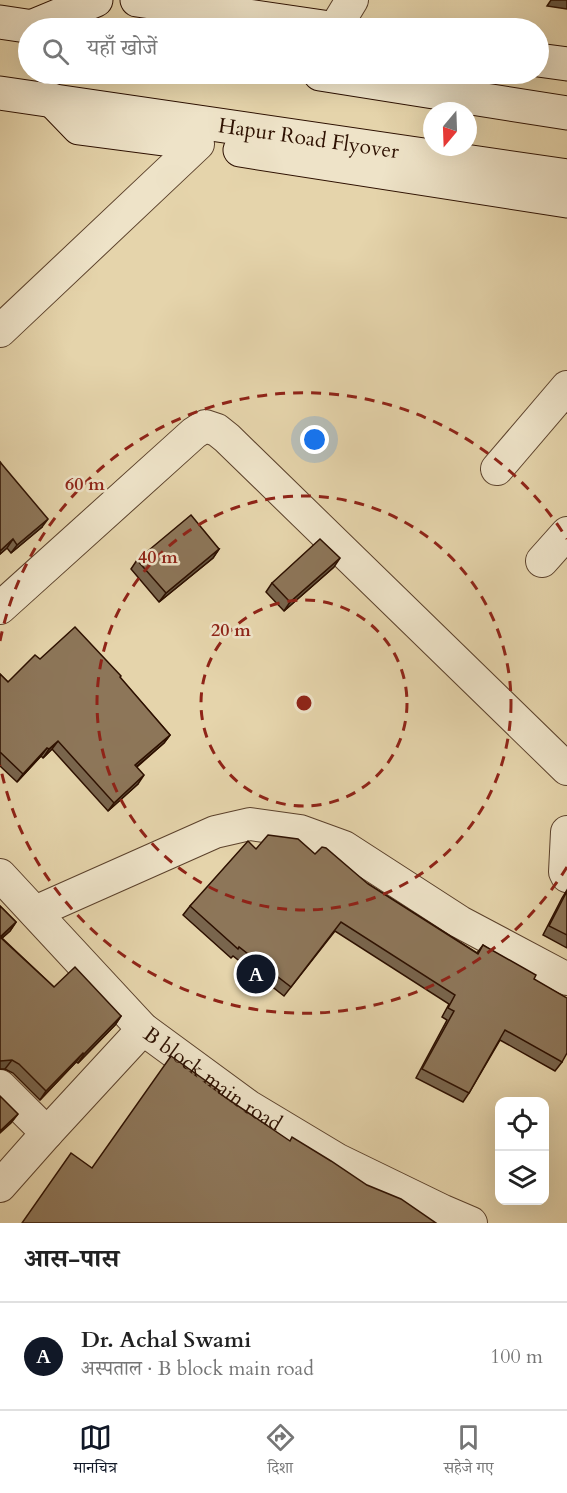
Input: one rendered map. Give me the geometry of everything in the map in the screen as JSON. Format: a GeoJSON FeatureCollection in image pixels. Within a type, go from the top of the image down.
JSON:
{"type":"FeatureCollection","features":[{"type":"Feature","properties":{"kind":"main road"},"geometry":{"type":"LineString","coordinates":[[46,18],[96,0]]}},
{"type":"Feature","properties":{"kind":"main road"},"geometry":{"type":"LineString","coordinates":[[137,0],[261,18]]}},
{"type":"Feature","properties":{"kind":"main road"},"geometry":{"type":"LineString","coordinates":[[549,62],[567,64]]}},
{"type":"Feature","properties":{"kind":"main road"},"geometry":{"type":"LineString","coordinates":[[383,84],[567,113]]}},
{"type":"Feature","properties":{"kind":"main road","name":"Hapur Road Flyover"},"geometry":{"type":"LineString","coordinates":[[1,95],[104,107],[567,176]]}},
{"type":"Feature","properties":{"kind":"main road"},"geometry":{"type":"LineString","coordinates":[[52,100],[79,128],[567,201]]}},
{"type":"Feature","properties":{"kind":"street"},"geometry":{"type":"LineString","coordinates":[[341,18],[352,0]]}},
{"type":"Feature","properties":{"kind":"street"},"geometry":{"type":"LineString","coordinates":[[0,331],[198,144]]}},
{"type":"Feature","properties":{"kind":"street"},"geometry":{"type":"LineString","coordinates":[[497,469],[567,387]]}},
{"type":"Feature","properties":{"kind":"street"},"geometry":{"type":"LineString","coordinates":[[0,608],[194,433],[206,426],[217,430],[227,438],[567,769]]}},
{"type":"Feature","properties":{"kind":"street"},"geometry":{"type":"LineString","coordinates":[[542,561],[567,533]]}},
{"type":"Feature","properties":{"kind":"street"},"geometry":{"type":"LineString","coordinates":[[35,912],[215,832],[250,824],[300,831],[344,848],[460,922],[567,979]]}},
{"type":"Feature","properties":{"kind":"street"},"geometry":{"type":"LineString","coordinates":[[566,872],[567,832]]}},
{"type":"Feature","properties":{"kind":"street","name":"B block main road"},"geometry":{"type":"LineString","coordinates":[[0,875],[143,1029],[248,1106],[338,1160],[471,1223]]}},
{"type":"Feature","properties":{"kind":"street"},"geometry":{"type":"LineString","coordinates":[[0,1186],[143,1029]]}},
{"type":"Feature","properties":{"kind":"street"},"geometry":{"type":"LineString","coordinates":[[0,1086],[46,1133]]}},
{"type":"Feature","properties":{"kind":"building"},"geometry":{"type":"Polygon","coordinates":[[[0,462],[48,519],[17,545],[13,539],[0,551],[0,462]]]}},
{"type":"Feature","properties":{"kind":"building"},"geometry":{"type":"Polygon","coordinates":[[[191,515],[219,549],[166,593],[137,560],[191,515]]]}},
{"type":"Feature","properties":{"kind":"building"},"geometry":{"type":"Polygon","coordinates":[[[320,539],[340,558],[290,602],[272,583],[320,539]]]}},
{"type":"Feature","properties":{"kind":"building"},"geometry":{"type":"Polygon","coordinates":[[[75,627],[121,676],[170,735],[135,765],[144,775],[114,803],[58,741],[49,749],[47,748],[23,774],[0,752],[0,674],[8,682],[35,655],[40,659],[75,627]]]}},
{"type":"Feature","properties":{"kind":"building"},"geometry":{"type":"Polygon","coordinates":[[[268,835],[298,839],[315,854],[322,847],[326,848],[368,884],[478,954],[483,945],[536,975],[534,979],[567,998],[567,1053],[562,1062],[505,1030],[469,1093],[422,1069],[454,1011],[448,1008],[455,995],[341,922],[291,987],[239,947],[238,949],[190,906],[248,841],[256,849],[268,835]]]}},
{"type":"Feature","properties":{"kind":"building"},"geometry":{"type":"Polygon","coordinates":[[[567,891],[567,935],[549,926],[567,891]]]}},
{"type":"Feature","properties":{"kind":"building"},"geometry":{"type":"Polygon","coordinates":[[[0,906],[16,922],[0,937],[0,906]]]}},
{"type":"Feature","properties":{"kind":"building"},"geometry":{"type":"Polygon","coordinates":[[[0,937],[54,987],[75,967],[121,1016],[46,1091],[19,1064],[12,1060],[0,1061],[0,937]]]}},
{"type":"Feature","properties":{"kind":"building"},"geometry":{"type":"Polygon","coordinates":[[[171,1056],[220,1091],[219,1093],[290,1141],[292,1137],[367,1185],[401,1199],[436,1223],[22,1223],[71,1153],[92,1168],[171,1056]]]}},
{"type":"Feature","properties":{"kind":"building"},"geometry":{"type":"Polygon","coordinates":[[[0,1096],[18,1114],[0,1131],[0,1096]]]}},
{"type":"Feature","properties":{"kind":"place","name":"Dr. Achal Swami"},"geometry":{"type":"Point","coordinates":[256,974]}}]}
